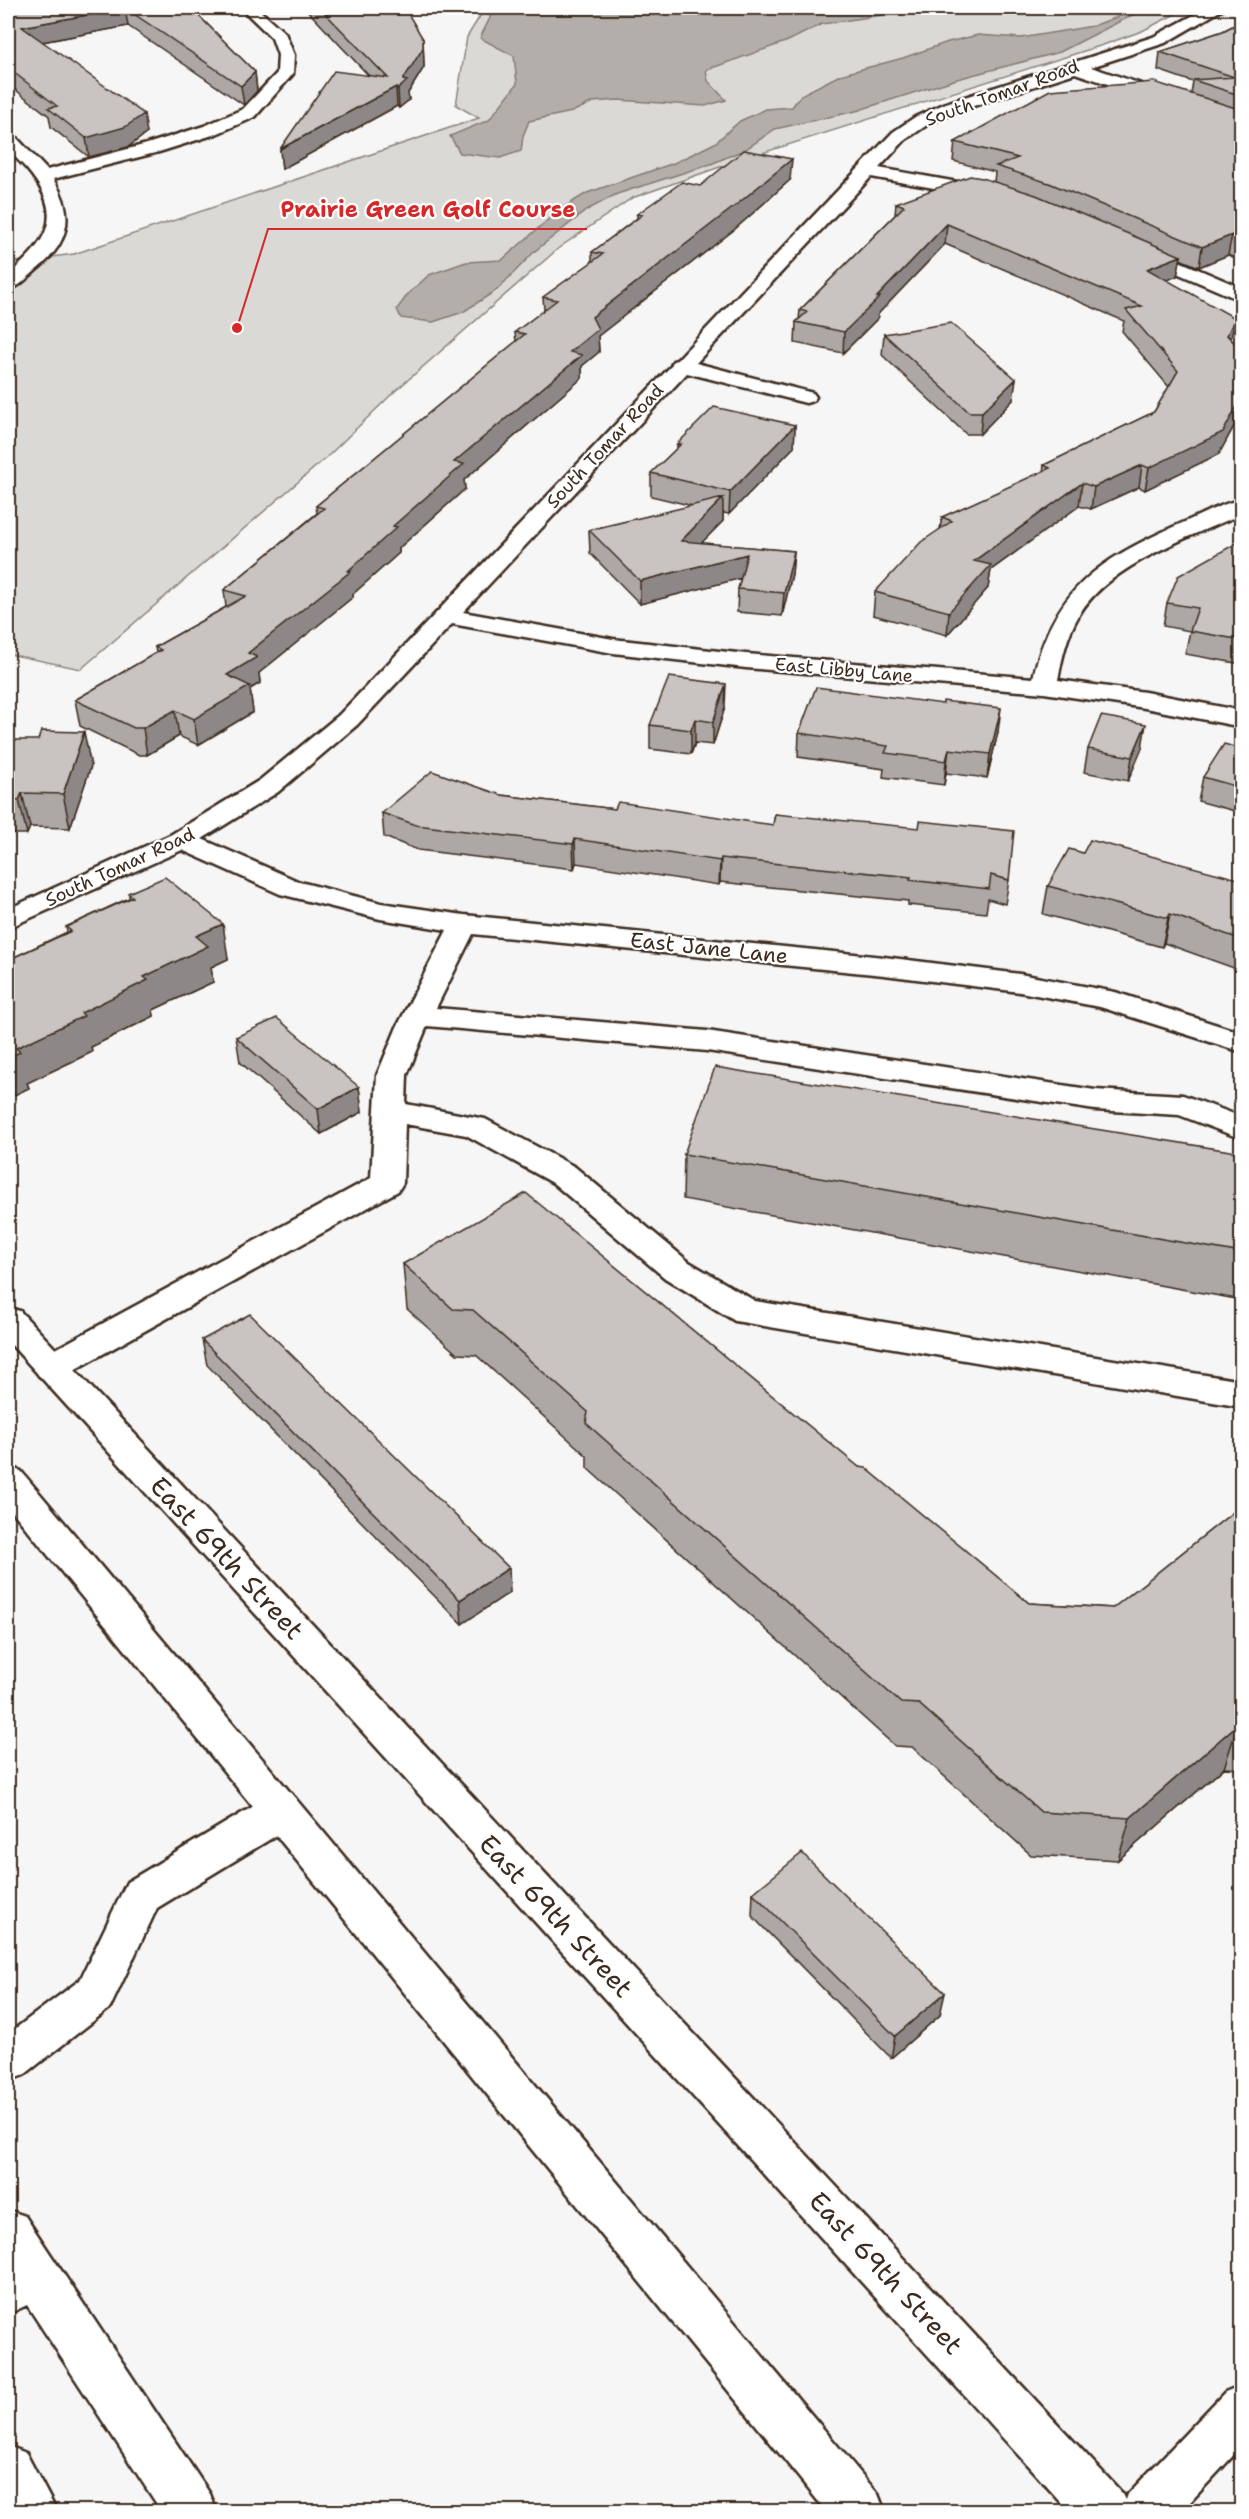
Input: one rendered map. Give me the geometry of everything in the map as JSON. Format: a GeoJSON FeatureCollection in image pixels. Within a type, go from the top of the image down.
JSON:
{"type":"FeatureCollection","features":[{"type":"Feature","properties":{"kind":"street"},"geometry":{"type":"LineString","coordinates":[[42,177],[153,148],[210,130],[249,113],[285,74],[286,55],[279,36],[249,8]]}},
{"type":"Feature","properties":{"kind":"street","name":"South Tomar Road"},"geometry":{"type":"LineString","coordinates":[[8,919],[182,840],[268,786],[339,727],[448,616],[680,365],[869,171],[899,136],[921,121],[952,107],[1159,39],[1193,23],[1217,8]]}},
{"type":"Feature","properties":{"kind":"street"},"geometry":{"type":"LineString","coordinates":[[1074,67],[1242,124]]}},
{"type":"Feature","properties":{"kind":"street"},"geometry":{"type":"LineString","coordinates":[[8,139],[42,177],[58,202],[60,227],[43,255],[8,284]]}},
{"type":"Feature","properties":{"kind":"street"},"geometry":{"type":"LineString","coordinates":[[869,171],[983,190],[1012,200]]}},
{"type":"Feature","properties":{"kind":"street"},"geometry":{"type":"LineString","coordinates":[[1124,243],[1242,295]]}},
{"type":"Feature","properties":{"kind":"street"},"geometry":{"type":"LineString","coordinates":[[680,365],[806,397]]}},
{"type":"Feature","properties":{"kind":"street"},"geometry":{"type":"LineString","coordinates":[[1044,686],[1054,640],[1073,604],[1105,574],[1242,506]]}},
{"type":"Feature","properties":{"kind":"street","name":"East Libby Lane"},"geometry":{"type":"LineString","coordinates":[[448,616],[613,646],[746,661],[1044,686],[1145,700],[1242,720]]}},
{"type":"Feature","properties":{"kind":"street","name":"East Jane Lane"},"geometry":{"type":"LineString","coordinates":[[182,840],[290,888],[380,911],[464,924],[884,966],[1020,983],[1105,999],[1242,1043]]}},
{"type":"Feature","properties":{"kind":"street"},"geometry":{"type":"LineString","coordinates":[[51,1367],[387,1183],[392,1075],[418,1016],[464,924]]}},
{"type":"Feature","properties":{"kind":"street"},"geometry":{"type":"LineString","coordinates":[[418,1016],[707,1041],[1095,1100],[1184,1105],[1242,1128]]}},
{"type":"Feature","properties":{"kind":"street"},"geometry":{"type":"LineString","coordinates":[[390,1111],[474,1126],[564,1175],[678,1270],[747,1312],[1242,1394]]}},
{"type":"Feature","properties":{"kind":"street","name":"East 69th Street"},"geometry":{"type":"LineString","coordinates":[[8,1320],[1105,2511]]}},
{"type":"Feature","properties":{"kind":"street"},"geometry":{"type":"LineString","coordinates":[[8,1481],[860,2511]]}},
{"type":"Feature","properties":{"kind":"street"},"geometry":{"type":"LineString","coordinates":[[8,2060],[95,1994],[142,1895],[281,1811]]}},
{"type":"Feature","properties":{"kind":"street"},"geometry":{"type":"LineString","coordinates":[[16,2264],[192,2511]]}},
{"type":"Feature","properties":{"kind":"street"},"geometry":{"type":"LineString","coordinates":[[1146,2511],[1242,2409]]}},
{"type":"Feature","properties":{"kind":"street"},"geometry":{"type":"LineString","coordinates":[[8,2471],[32,2511]]}},
{"type":"Feature","properties":{"kind":"shaded area"},"geometry":{"type":"Polygon","coordinates":[[[485,8],[1187,8],[1142,31],[1103,45],[737,161],[632,198],[560,247],[393,393],[327,457],[81,669],[8,654],[8,263],[74,254],[479,118],[456,105],[467,37],[485,8]]]}},
{"type":"Feature","properties":{"kind":"shaded area"},"geometry":{"type":"Polygon","coordinates":[[[491,8],[910,8],[909,11],[822,24],[788,41],[706,70],[708,81],[726,100],[705,106],[618,100],[593,102],[572,112],[529,121],[523,136],[521,151],[500,158],[460,153],[450,136],[489,120],[517,84],[514,56],[480,38],[490,18],[491,8]]]}},
{"type":"Feature","properties":{"kind":"shaded area"},"geometry":{"type":"Polygon","coordinates":[[[1130,8],[1146,8],[1060,52],[957,79],[856,111],[775,129],[746,149],[711,164],[617,194],[587,210],[535,251],[497,290],[463,312],[433,322],[401,318],[397,309],[408,294],[429,275],[466,262],[502,260],[559,210],[587,193],[674,163],[715,143],[740,121],[766,109],[792,107],[801,95],[840,75],[978,35],[1021,38],[1093,26],[1125,14],[1130,8]]]}},
{"type":"Feature","properties":{"kind":"building"},"geometry":{"type":"Polygon","coordinates":[[[8,8],[125,8],[22,27],[144,114],[125,127],[86,138],[48,108],[57,106],[8,68],[8,8]]]}},
{"type":"Feature","properties":{"kind":"building"},"geometry":{"type":"Polygon","coordinates":[[[125,8],[191,8],[255,72],[241,86],[125,8]]]}},
{"type":"Feature","properties":{"kind":"building"},"geometry":{"type":"Polygon","coordinates":[[[320,8],[402,8],[406,10],[423,39],[423,48],[403,80],[407,81],[398,89],[396,87],[280,149],[334,71],[388,78],[320,8]]]}},
{"type":"Feature","properties":{"kind":"building"},"geometry":{"type":"Polygon","coordinates":[[[1242,21],[1242,96],[1193,80],[1234,77],[1160,52],[1223,31],[1242,21]]]}},
{"type":"Feature","properties":{"kind":"building"},"geometry":{"type":"Polygon","coordinates":[[[1154,82],[1242,110],[1242,239],[1232,235],[1202,247],[1049,183],[996,166],[1018,158],[955,142],[1050,90],[1154,82]]]}},
{"type":"Feature","properties":{"kind":"building"},"geometry":{"type":"Polygon","coordinates":[[[744,150],[792,159],[592,317],[598,329],[570,352],[582,355],[454,462],[464,464],[393,526],[397,527],[348,571],[351,571],[248,653],[257,657],[227,675],[250,686],[194,719],[175,710],[143,728],[134,728],[75,700],[161,650],[155,647],[246,596],[224,590],[324,508],[316,506],[525,334],[515,332],[557,300],[543,297],[603,254],[592,252],[642,215],[637,214],[682,182],[700,186],[744,150]]]}},
{"type":"Feature","properties":{"kind":"building"},"geometry":{"type":"Polygon","coordinates":[[[970,176],[1036,195],[1181,256],[1147,269],[1235,318],[1227,335],[1242,351],[1242,397],[1223,432],[1149,468],[1142,465],[1094,487],[1082,483],[974,561],[991,565],[949,612],[875,592],[921,542],[952,521],[942,517],[1050,468],[1044,465],[1154,412],[1178,371],[1126,310],[1142,306],[947,224],[877,297],[880,297],[844,332],[796,322],[807,312],[800,310],[904,206],[896,203],[970,176]]]}},
{"type":"Feature","properties":{"kind":"building"},"geometry":{"type":"Polygon","coordinates":[[[951,323],[1016,379],[982,412],[969,412],[884,334],[951,323]]]}},
{"type":"Feature","properties":{"kind":"building"},"geometry":{"type":"Polygon","coordinates":[[[714,407],[795,425],[730,492],[651,473],[681,444],[677,444],[714,407]]]}},
{"type":"Feature","properties":{"kind":"building"},"geometry":{"type":"Polygon","coordinates":[[[723,498],[681,541],[794,551],[784,593],[738,589],[747,554],[640,581],[589,530],[723,498]]]}},
{"type":"Feature","properties":{"kind":"building"},"geometry":{"type":"Polygon","coordinates":[[[1242,540],[1242,640],[1190,631],[1198,608],[1167,603],[1178,576],[1242,540]]]}},
{"type":"Feature","properties":{"kind":"building"},"geometry":{"type":"Polygon","coordinates":[[[669,677],[726,684],[713,722],[695,719],[691,730],[650,725],[669,677]]]}},
{"type":"Feature","properties":{"kind":"building"},"geometry":{"type":"Polygon","coordinates":[[[816,687],[943,704],[943,701],[1001,708],[990,754],[949,749],[946,761],[885,753],[888,746],[799,733],[816,687]]]}},
{"type":"Feature","properties":{"kind":"building"},"geometry":{"type":"Polygon","coordinates":[[[1101,716],[1146,724],[1132,757],[1088,749],[1101,716]]]}},
{"type":"Feature","properties":{"kind":"building"},"geometry":{"type":"Polygon","coordinates":[[[41,731],[84,732],[63,794],[22,793],[19,800],[8,799],[8,740],[38,740],[41,731]]]}},
{"type":"Feature","properties":{"kind":"building"},"geometry":{"type":"Polygon","coordinates":[[[1224,744],[1242,749],[1242,788],[1203,777],[1224,744]]]}},
{"type":"Feature","properties":{"kind":"building"},"geometry":{"type":"Polygon","coordinates":[[[432,771],[501,795],[615,809],[618,802],[773,825],[775,814],[919,828],[920,821],[1014,831],[1009,880],[991,875],[989,889],[910,880],[911,877],[721,858],[720,861],[575,839],[573,844],[416,825],[382,813],[432,771]]]}},
{"type":"Feature","properties":{"kind":"building"},"geometry":{"type":"Polygon","coordinates":[[[1090,840],[1242,880],[1242,940],[1170,914],[1168,918],[1048,886],[1069,849],[1083,853],[1090,840]]]}},
{"type":"Feature","properties":{"kind":"building"},"geometry":{"type":"Polygon","coordinates":[[[165,877],[223,924],[196,936],[208,946],[144,977],[148,980],[81,1013],[84,1016],[16,1048],[20,1052],[8,1058],[8,965],[10,963],[8,960],[71,931],[66,927],[133,897],[128,893],[165,877]]]}},
{"type":"Feature","properties":{"kind":"building"},"geometry":{"type":"Polygon","coordinates":[[[277,1018],[359,1087],[318,1109],[236,1037],[277,1018]]]}},
{"type":"Feature","properties":{"kind":"building"},"geometry":{"type":"Polygon","coordinates":[[[715,1067],[1242,1153],[1242,1253],[684,1154],[715,1067]]]}},
{"type":"Feature","properties":{"kind":"building"},"geometry":{"type":"Polygon","coordinates":[[[526,1193],[859,1467],[866,1468],[1029,1603],[1113,1608],[1242,1505],[1242,1725],[1238,1724],[1130,1818],[1041,1812],[919,1704],[901,1703],[586,1423],[588,1412],[473,1310],[453,1309],[403,1264],[526,1193]]]}},
{"type":"Feature","properties":{"kind":"building"},"geometry":{"type":"Polygon","coordinates":[[[250,1314],[509,1568],[460,1600],[202,1340],[250,1314]]]}},
{"type":"Feature","properties":{"kind":"building"},"geometry":{"type":"Polygon","coordinates":[[[802,1853],[945,1993],[895,2036],[753,1893],[802,1853]]]}},
{"type":"Feature","properties":{"kind":"place","name":"Prairie Green Golf Course"},"geometry":{"type":"Point","coordinates":[237,328]}}]}
